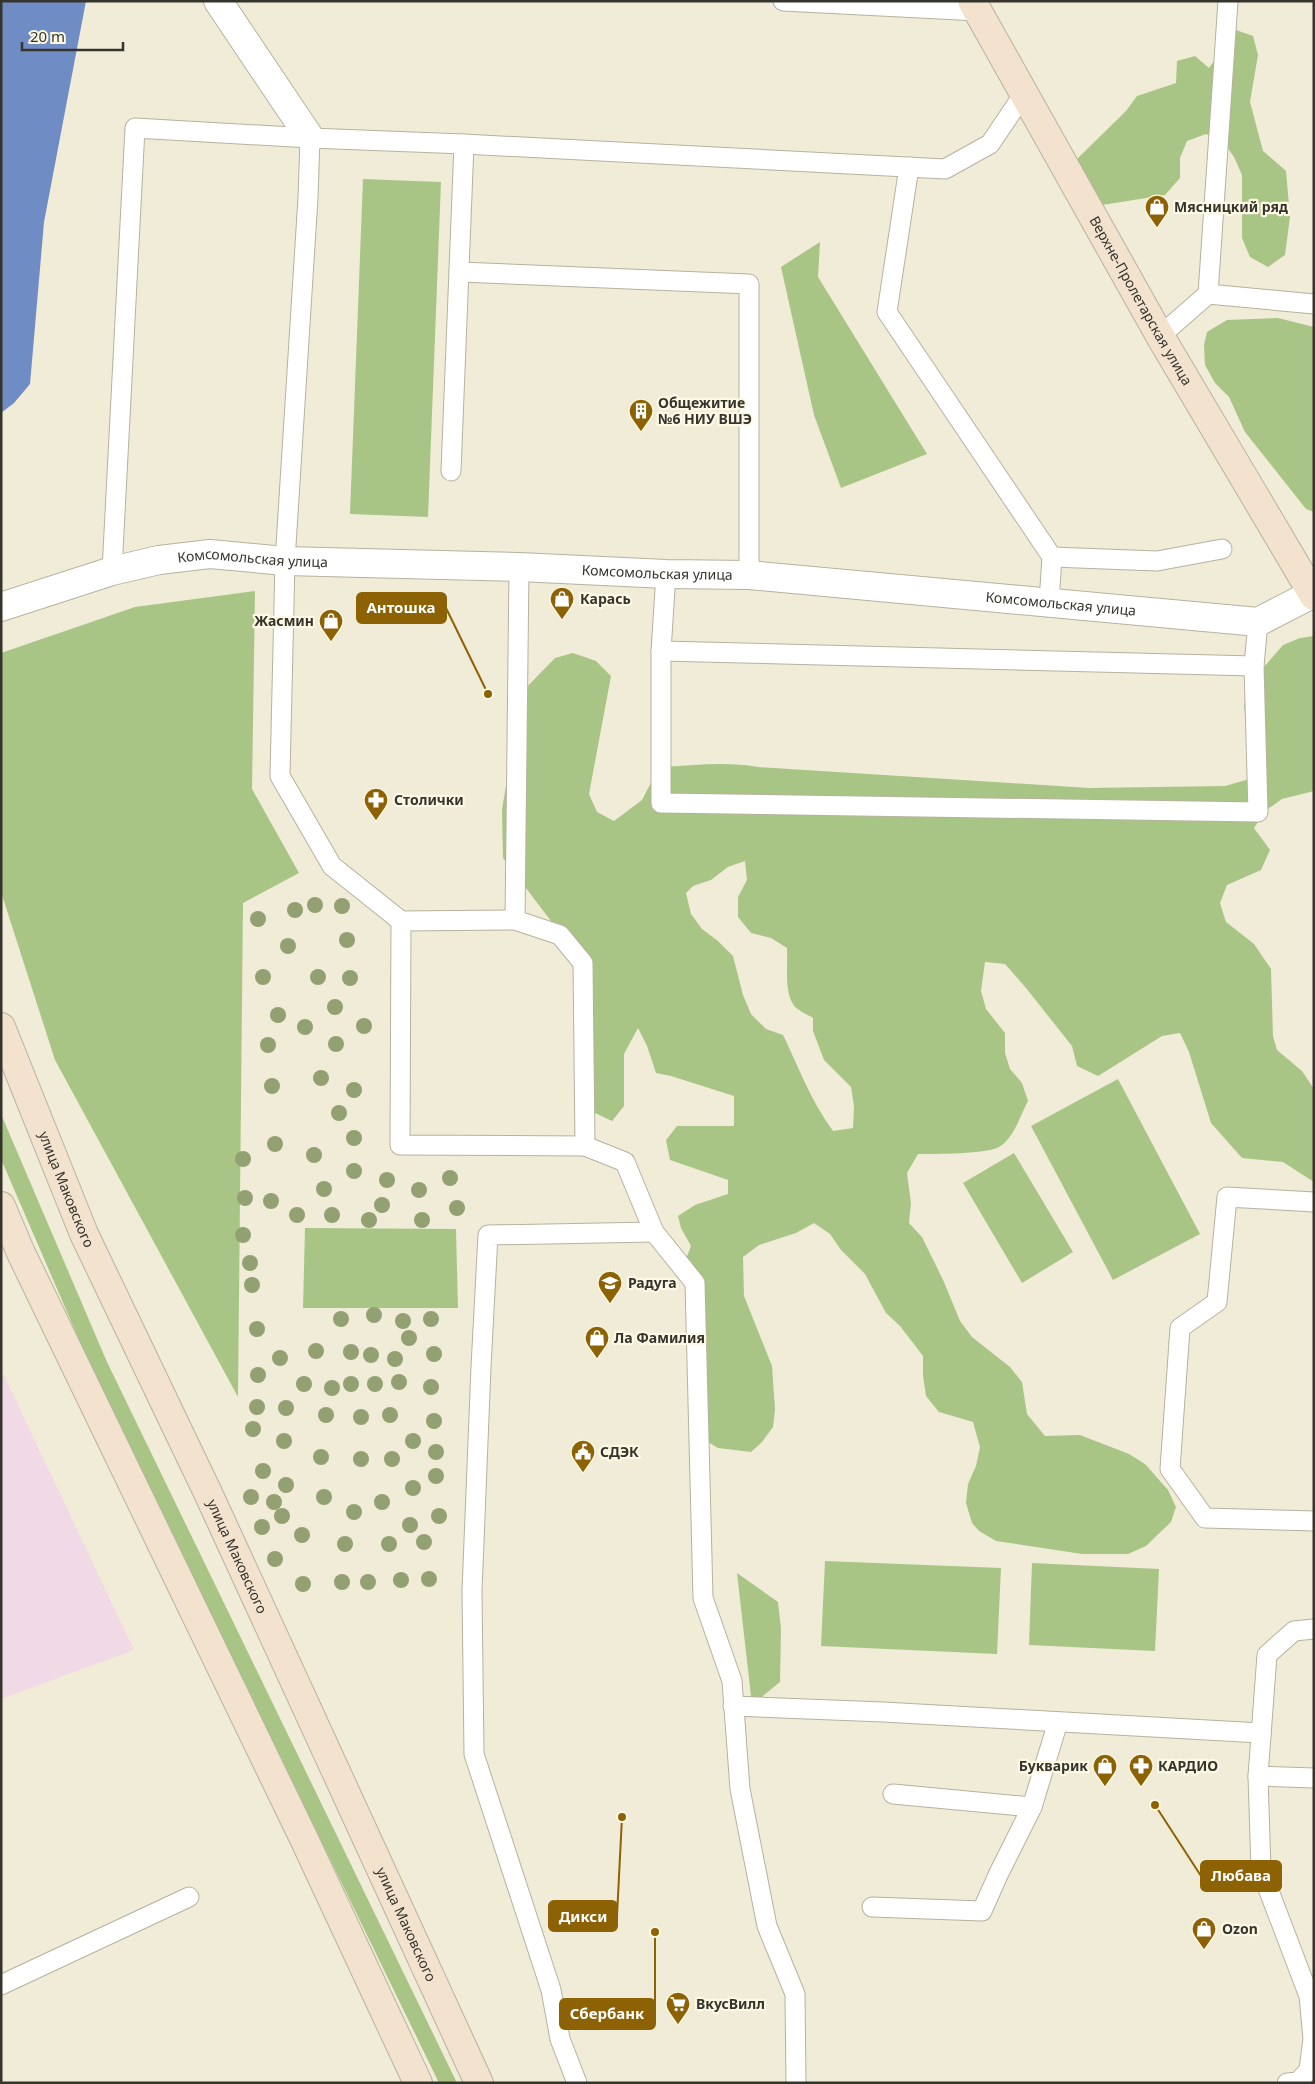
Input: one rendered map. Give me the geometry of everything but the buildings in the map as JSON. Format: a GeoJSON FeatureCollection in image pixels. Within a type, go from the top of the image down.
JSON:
{"type":"FeatureCollection","features":[{"type":"Feature","properties":{"kind":"main road","name":"Верхне-Пролетарская улица"},"geometry":{"type":"LineString","coordinates":[[975,6],[1023,95],[1160,336],[1303,562],[1313,595]]}},
{"type":"Feature","properties":{"kind":"main road","name":"улица Маковского"},"geometry":{"type":"LineString","coordinates":[[1,1027],[84,1234],[212,1502],[479,2083]]}},
{"type":"Feature","properties":{"kind":"main road"},"geometry":{"type":"LineString","coordinates":[[1,1206],[21,1253],[305,1841],[418,2083]]}},
{"type":"Feature","properties":{"kind":"street"},"geometry":{"type":"LineString","coordinates":[[218,1],[310,138]]}},
{"type":"Feature","properties":{"kind":"street","name":"Комсомольская улица"},"geometry":{"type":"LineString","coordinates":[[1,607],[112,571],[159,560],[210,554],[285,561],[518,567],[748,576],[1258,622]]}},
{"type":"Feature","properties":{"kind":"street"},"geometry":{"type":"LineString","coordinates":[[1258,622],[1313,595]]}},
{"type":"Feature","properties":{"kind":"lane"},"geometry":{"type":"LineString","coordinates":[[783,1],[975,6]]}},
{"type":"Feature","properties":{"kind":"lane"},"geometry":{"type":"LineString","coordinates":[[1160,336],[1208,294],[1228,1]]}},
{"type":"Feature","properties":{"kind":"lane"},"geometry":{"type":"LineString","coordinates":[[112,571],[135,128],[945,169],[990,144],[1023,95]]}},
{"type":"Feature","properties":{"kind":"lane"},"geometry":{"type":"LineString","coordinates":[[310,138],[308,198],[285,561],[280,776],[332,866],[401,921],[515,920],[560,935],[583,963],[585,1146]]}},
{"type":"Feature","properties":{"kind":"lane"},"geometry":{"type":"LineString","coordinates":[[451,471],[464,144]]}},
{"type":"Feature","properties":{"kind":"lane"},"geometry":{"type":"LineString","coordinates":[[909,167],[887,312],[1052,557],[1049,602]]}},
{"type":"Feature","properties":{"kind":"lane"},"geometry":{"type":"LineString","coordinates":[[459,272],[748,284],[748,576]]}},
{"type":"Feature","properties":{"kind":"lane"},"geometry":{"type":"LineString","coordinates":[[1208,294],[1314,304]]}},
{"type":"Feature","properties":{"kind":"lane"},"geometry":{"type":"LineString","coordinates":[[1052,557],[1157,561],[1222,549]]}},
{"type":"Feature","properties":{"kind":"lane"},"geometry":{"type":"LineString","coordinates":[[515,920],[518,567]]}},
{"type":"Feature","properties":{"kind":"lane"},"geometry":{"type":"LineString","coordinates":[[666,574],[661,651],[661,803],[1258,812],[1254,666],[1258,622]]}},
{"type":"Feature","properties":{"kind":"lane"},"geometry":{"type":"LineString","coordinates":[[661,651],[1254,666]]}},
{"type":"Feature","properties":{"kind":"lane"},"geometry":{"type":"LineString","coordinates":[[401,921],[400,1145],[585,1146],[625,1162],[654,1232],[695,1283],[703,1598],[732,1681],[740,1789],[768,1926],[795,1994],[796,2083]]}},
{"type":"Feature","properties":{"kind":"lane"},"geometry":{"type":"LineString","coordinates":[[1314,1202],[1227,1197],[1217,1302],[1180,1328],[1170,1469],[1205,1518],[1314,1521]]}},
{"type":"Feature","properties":{"kind":"lane"},"geometry":{"type":"LineString","coordinates":[[577,2083],[560,2039],[550,1990],[474,1754],[472,1591],[488,1235],[654,1232]]}},
{"type":"Feature","properties":{"kind":"lane"},"geometry":{"type":"LineString","coordinates":[[1287,2083],[1298,2082],[1309,2070],[1313,2039],[1309,1996],[1260,1870],[1258,1776],[1267,1655],[1294,1631],[1314,1629]]}},
{"type":"Feature","properties":{"kind":"lane"},"geometry":{"type":"LineString","coordinates":[[734,1706],[883,1712],[1261,1734]]}},
{"type":"Feature","properties":{"kind":"lane"},"geometry":{"type":"LineString","coordinates":[[872,1907],[982,1912],[1032,1807],[1058,1722]]}},
{"type":"Feature","properties":{"kind":"lane"},"geometry":{"type":"LineString","coordinates":[[1258,1776],[1314,1778]]}},
{"type":"Feature","properties":{"kind":"lane"},"geometry":{"type":"LineString","coordinates":[[893,1794],[1032,1807]]}},
{"type":"Feature","properties":{"kind":"lane"},"geometry":{"type":"LineString","coordinates":[[1,1985],[188,1897]]}},
{"type":"Feature","properties":{"kind":"shaded area"},"geometry":{"type":"Polygon","coordinates":[[[1,1369],[134,1650],[1,1699],[1,1369]]]}},
{"type":"Feature","properties":{"kind":"green space"},"geometry":{"type":"Polygon","coordinates":[[[1236,30],[1253,36],[1258,55],[1250,102],[1263,151],[1286,171],[1290,217],[1285,255],[1268,267],[1250,257],[1242,238],[1242,175],[1234,157],[1222,140],[1206,134],[1187,141],[1180,158],[1180,178],[1165,195],[1102,205],[1079,174],[1078,158],[1126,111],[1137,96],[1176,83],[1177,61],[1195,56],[1209,68],[1236,30]]]}},
{"type":"Feature","properties":{"kind":"green space"},"geometry":{"type":"Polygon","coordinates":[[[363,179],[441,182],[428,517],[350,514],[363,179]]]}},
{"type":"Feature","properties":{"kind":"green space"},"geometry":{"type":"Polygon","coordinates":[[[820,242],[818,277],[927,454],[841,488],[814,415],[781,267],[820,242]]]}},
{"type":"Feature","properties":{"kind":"green space"},"geometry":{"type":"Polygon","coordinates":[[[1278,318],[1314,327],[1314,512],[1306,509],[1245,432],[1229,397],[1215,383],[1205,365],[1204,345],[1207,332],[1227,320],[1278,318]]]}},
{"type":"Feature","properties":{"kind":"green space"},"geometry":{"type":"Polygon","coordinates":[[[255,591],[252,789],[299,873],[243,903],[238,1397],[55,1060],[1,892],[1,653],[135,607],[255,591]]]}},
{"type":"Feature","properties":{"kind":"green space"},"geometry":{"type":"Polygon","coordinates":[[[1314,636],[1314,791],[1282,799],[1265,811],[1254,828],[1270,850],[1261,870],[1227,885],[1220,903],[1226,922],[1254,944],[1271,969],[1273,1036],[1277,1050],[1302,1071],[1314,1089],[1314,1182],[1283,1162],[1242,1158],[1211,1123],[1189,1052],[1180,1033],[1162,1036],[1098,1076],[1077,1066],[1072,1046],[1005,964],[985,962],[981,991],[986,1009],[1005,1033],[1005,1053],[1010,1069],[1022,1083],[1028,1101],[1013,1132],[999,1147],[973,1152],[918,1154],[907,1173],[911,1203],[909,1223],[922,1237],[960,1321],[972,1337],[1010,1367],[1022,1382],[1027,1414],[1045,1436],[1080,1435],[1129,1454],[1145,1464],[1168,1490],[1176,1507],[1171,1522],[1146,1546],[1128,1554],[1082,1554],[996,1541],[979,1531],[972,1523],[966,1503],[968,1484],[976,1466],[980,1447],[973,1422],[939,1412],[926,1396],[923,1356],[900,1326],[886,1313],[865,1274],[841,1250],[830,1234],[814,1223],[796,1233],[759,1245],[743,1257],[744,1296],[772,1366],[775,1409],[773,1427],[762,1442],[751,1452],[718,1448],[701,1438],[696,1316],[684,1264],[691,1246],[681,1228],[678,1216],[695,1205],[728,1194],[728,1180],[670,1160],[666,1140],[677,1126],[734,1126],[734,1096],[656,1073],[647,1046],[638,1028],[624,1054],[624,1106],[612,1121],[595,1113],[578,1078],[582,949],[551,921],[503,858],[502,810],[521,693],[555,658],[573,653],[596,661],[611,676],[589,794],[597,812],[614,821],[642,800],[659,767],[708,764],[733,764],[1089,788],[1225,786],[1253,778],[1244,705],[1256,676],[1283,645],[1300,638],[1314,636]],[[745,861],[728,867],[711,880],[693,886],[686,893],[691,914],[702,929],[733,956],[743,995],[751,1014],[766,1029],[783,1035],[812,1096],[833,1131],[853,1128],[854,1106],[851,1087],[824,1060],[813,1031],[813,1018],[797,1008],[790,998],[787,985],[787,948],[771,938],[751,933],[738,917],[738,897],[747,880],[745,861]]]}},
{"type":"Feature","properties":{"kind":"green space"},"geometry":{"type":"Polygon","coordinates":[[[1118,1079],[1200,1234],[1113,1280],[1031,1126],[1118,1079]]]}},
{"type":"Feature","properties":{"kind":"green space"},"geometry":{"type":"Polygon","coordinates":[[[1,1114],[107,1362],[457,2083],[439,2083],[93,1372],[1,1159],[1,1114]]]}},
{"type":"Feature","properties":{"kind":"green space"},"geometry":{"type":"Polygon","coordinates":[[[1014,1153],[1073,1252],[1022,1283],[963,1183],[1014,1153]]]}},
{"type":"Feature","properties":{"kind":"green space"},"geometry":{"type":"Polygon","coordinates":[[[305,1228],[456,1229],[458,1308],[303,1308],[305,1228]]]}},
{"type":"Feature","properties":{"kind":"green space"},"geometry":{"type":"Polygon","coordinates":[[[825,1561],[1001,1568],[997,1654],[821,1646],[825,1561]]]}},
{"type":"Feature","properties":{"kind":"green space"},"geometry":{"type":"Polygon","coordinates":[[[1032,1563],[1159,1569],[1155,1651],[1029,1645],[1032,1563]]]}},
{"type":"Feature","properties":{"kind":"green space"},"geometry":{"type":"Polygon","coordinates":[[[737,1573],[778,1602],[781,1629],[780,1682],[752,1705],[737,1573]]]}},
{"type":"Feature","properties":{"kind":"water"},"geometry":{"type":"Polygon","coordinates":[[[1,1],[86,1],[44,222],[30,384],[14,403],[1,413],[1,1]]]}},
{"type":"Feature","properties":{"kind":"place","name":"Мясницкий ряд"},"geometry":{"type":"Point","coordinates":[1157,228]}},
{"type":"Feature","properties":{"kind":"place","name":"Общежитие №6 НИУ ВШЭ"},"geometry":{"type":"Point","coordinates":[641,432]}},
{"type":"Feature","properties":{"kind":"place","name":"Карась"},"geometry":{"type":"Point","coordinates":[562,620]}},
{"type":"Feature","properties":{"kind":"place","name":"Жасмин"},"geometry":{"type":"Point","coordinates":[331,642]}},
{"type":"Feature","properties":{"kind":"place","name":"Антошка"},"geometry":{"type":"Point","coordinates":[488,694]}},
{"type":"Feature","properties":{"kind":"place","name":"Столички"},"geometry":{"type":"Point","coordinates":[376,821]}},
{"type":"Feature","properties":{"kind":"place","name":"Радуга"},"geometry":{"type":"Point","coordinates":[610,1304]}},
{"type":"Feature","properties":{"kind":"place","name":"Ла Фамилия"},"geometry":{"type":"Point","coordinates":[597,1359]}},
{"type":"Feature","properties":{"kind":"place","name":"СДЭК"},"geometry":{"type":"Point","coordinates":[583,1473]}},
{"type":"Feature","properties":{"kind":"place","name":"Букварик"},"geometry":{"type":"Point","coordinates":[1105,1787]}},
{"type":"Feature","properties":{"kind":"place","name":"КАРДИО"},"geometry":{"type":"Point","coordinates":[1141,1787]}},
{"type":"Feature","properties":{"kind":"place","name":"Любава"},"geometry":{"type":"Point","coordinates":[1155,1805]}},
{"type":"Feature","properties":{"kind":"place","name":"Дикси"},"geometry":{"type":"Point","coordinates":[622,1817]}},
{"type":"Feature","properties":{"kind":"place","name":"Сбербанк"},"geometry":{"type":"Point","coordinates":[655,1932]}},
{"type":"Feature","properties":{"kind":"place","name":"Ozon"},"geometry":{"type":"Point","coordinates":[1204,1950]}},
{"type":"Feature","properties":{"kind":"place","name":"ВкусВилл"},"geometry":{"type":"Point","coordinates":[678,2025]}}]}
